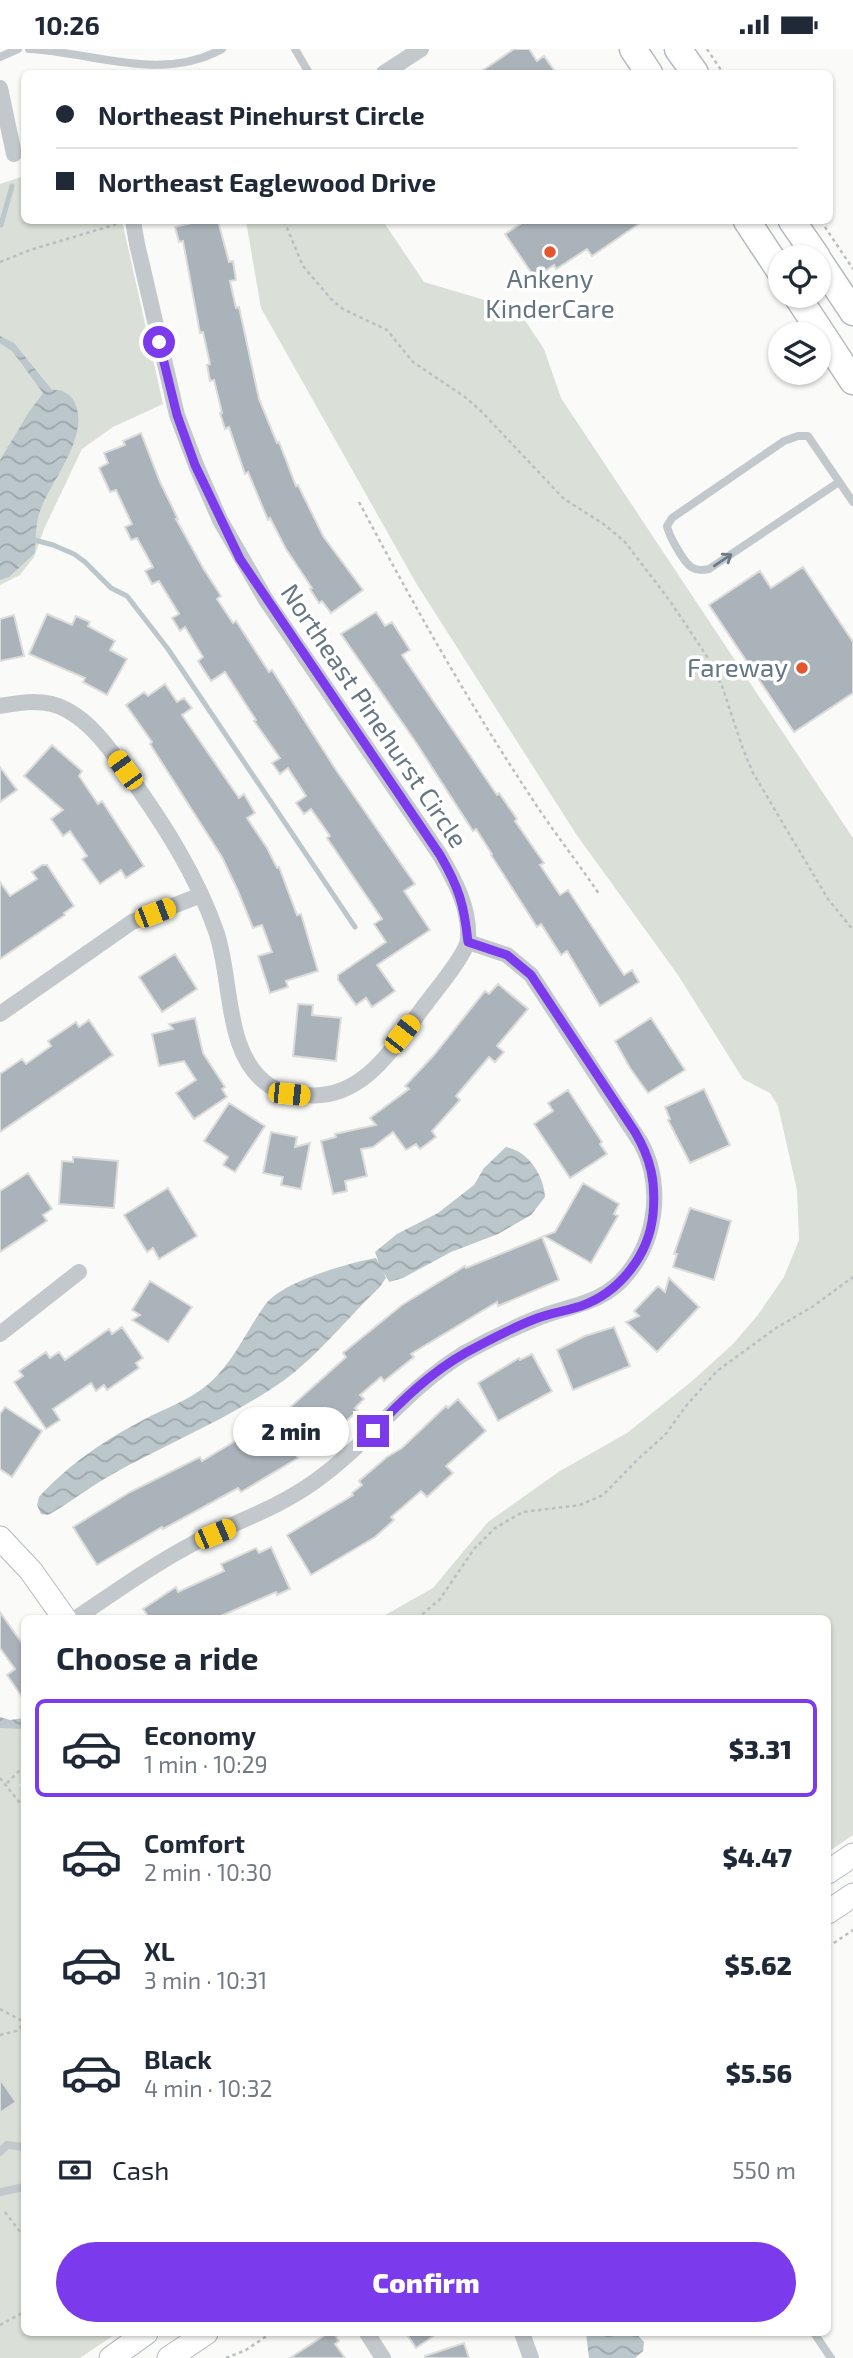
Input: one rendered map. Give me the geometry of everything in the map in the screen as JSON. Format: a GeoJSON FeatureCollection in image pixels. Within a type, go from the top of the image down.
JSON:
{"type":"FeatureCollection","features":[{"type":"Feature","properties":{"kind":"main road"},"geometry":{"type":"LineString","coordinates":[[633,49],[647,70]]}},
{"type":"Feature","properties":{"kind":"main road"},"geometry":{"type":"LineString","coordinates":[[678,49],[693,70]]}},
{"type":"Feature","properties":{"kind":"main road"},"geometry":{"type":"LineString","coordinates":[[749,224],[768,253]]}},
{"type":"Feature","properties":{"kind":"main road"},"geometry":{"type":"LineString","coordinates":[[794,224],[808,245]]}},
{"type":"Feature","properties":{"kind":"main road"},"geometry":{"type":"LineString","coordinates":[[831,279],[853,312]]}},
{"type":"Feature","properties":{"kind":"main road"},"geometry":{"type":"LineString","coordinates":[[805,308],[853,381]]}},
{"type":"Feature","properties":{"kind":"main road"},"geometry":{"type":"LineString","coordinates":[[0,1538],[31,1571],[62,1615]]}},
{"type":"Feature","properties":{"kind":"main road"},"geometry":{"type":"LineString","coordinates":[[831,1870],[853,1855]]}},
{"type":"Feature","properties":{"kind":"main road"},"geometry":{"type":"LineString","coordinates":[[831,1910],[853,1895]]}},
{"type":"Feature","properties":{"kind":"main road"},"geometry":{"type":"LineString","coordinates":[[111,2358],[142,2336]]}},
{"type":"Feature","properties":{"kind":"main road"},"geometry":{"type":"LineString","coordinates":[[169,2358],[202,2336]]}},
{"type":"Feature","properties":{"kind":"street"},"geometry":{"type":"LineString","coordinates":[[389,70],[421,49]]}},
{"type":"Feature","properties":{"kind":"street"},"geometry":{"type":"LineString","coordinates":[[0,88],[13,154]]}},
{"type":"Feature","properties":{"kind":"street","name":"Northeast Pinehurst Circle"},"geometry":{"type":"LineString","coordinates":[[127,224],[139,257],[177,415],[195,465],[220,520],[266,600],[440,855],[460,892],[468,942]]}},
{"type":"Feature","properties":{"kind":"street"},"geometry":{"type":"LineString","coordinates":[[0,706],[30,700],[65,709],[99,734],[151,806],[192,875],[216,931],[225,964],[236,1038],[244,1056],[270,1086],[289,1094],[334,1095],[371,1074],[448,976],[468,942],[507,955],[531,975],[641,1143],[649,1158],[655,1186],[648,1238],[640,1256],[627,1275],[599,1297],[580,1306],[536,1319],[466,1353],[400,1403],[345,1458],[297,1494],[164,1559],[81,1615]]}},
{"type":"Feature","properties":{"kind":"street"},"geometry":{"type":"LineString","coordinates":[[0,1014],[132,922],[201,895]]}},
{"type":"Feature","properties":{"kind":"street"},"geometry":{"type":"LineString","coordinates":[[0,1334],[79,1272]]}},
{"type":"Feature","properties":{"kind":"street"},"geometry":{"type":"LineString","coordinates":[[369,2336],[383,2358]]}},
{"type":"Feature","properties":{"kind":"street"},"geometry":{"type":"LineString","coordinates":[[523,2336],[531,2358]]}},
{"type":"Feature","properties":{"kind":"lane"},"geometry":{"type":"LineString","coordinates":[[0,57],[18,49]]}},
{"type":"Feature","properties":{"kind":"lane"},"geometry":{"type":"LineString","coordinates":[[29,49],[159,66],[186,63],[222,49]]}},
{"type":"Feature","properties":{"kind":"lane"},"geometry":{"type":"LineString","coordinates":[[295,49],[307,70]]}},
{"type":"Feature","properties":{"kind":"lane"},"geometry":{"type":"LineString","coordinates":[[839,482],[709,569],[701,571],[691,567],[669,535],[667,526],[672,518],[784,441],[798,436],[808,436],[853,502]]}},
{"type":"Feature","properties":{"kind":"lane"},"geometry":{"type":"LineString","coordinates":[[0,2152],[7,2145],[21,2147]]}},
{"type":"Feature","properties":{"kind":"lane"},"geometry":{"type":"LineString","coordinates":[[0,2192],[21,2188]]}},
{"type":"Feature","properties":{"kind":"lane"},"geometry":{"type":"LineString","coordinates":[[816,2336],[831,2358]]}},
{"type":"Feature","properties":{"kind":"path"},"geometry":{"type":"LineString","coordinates":[[707,49],[721,70]]}},
{"type":"Feature","properties":{"kind":"path"},"geometry":{"type":"LineString","coordinates":[[0,262],[30,250],[119,224]]}},
{"type":"Feature","properties":{"kind":"path"},"geometry":{"type":"LineString","coordinates":[[285,224],[299,258],[321,290],[343,309],[387,330],[413,362],[466,397],[556,493],[605,525],[639,558],[708,658],[723,686],[753,773],[828,899],[853,930]]}},
{"type":"Feature","properties":{"kind":"path"},"geometry":{"type":"LineString","coordinates":[[823,224],[853,269]]}},
{"type":"Feature","properties":{"kind":"path"},"geometry":{"type":"LineString","coordinates":[[359,502],[408,595],[491,735],[598,894]]}},
{"type":"Feature","properties":{"kind":"path"},"geometry":{"type":"LineString","coordinates":[[422,1615],[440,1599],[474,1549],[495,1528],[523,1512],[580,1505],[603,1495],[665,1435],[705,1383],[730,1360],[776,1328],[813,1307],[853,1277]]}},
{"type":"Feature","properties":{"kind":"path"},"geometry":{"type":"LineString","coordinates":[[6,1783],[21,1769]]}},
{"type":"Feature","properties":{"kind":"path"},"geometry":{"type":"LineString","coordinates":[[0,1777],[21,1804]]}},
{"type":"Feature","properties":{"kind":"path"},"geometry":{"type":"LineString","coordinates":[[831,1945],[853,1930]]}},
{"type":"Feature","properties":{"kind":"path"},"geometry":{"type":"LineString","coordinates":[[0,2008],[21,2021]]}},
{"type":"Feature","properties":{"kind":"path"},"geometry":{"type":"LineString","coordinates":[[0,2035],[16,2031],[21,2026]]}},
{"type":"Feature","properties":{"kind":"path"},"geometry":{"type":"LineString","coordinates":[[5,2212],[21,2233]]}},
{"type":"Feature","properties":{"kind":"path"},"geometry":{"type":"LineString","coordinates":[[0,2325],[21,2314]]}},
{"type":"Feature","properties":{"kind":"path"},"geometry":{"type":"LineString","coordinates":[[226,2358],[246,2350],[267,2336]]}},
{"type":"Feature","properties":{"kind":"shaded area"},"geometry":{"type":"Polygon","coordinates":[[[21,177],[21,224],[123,224],[163,404],[113,427],[82,449],[44,529],[34,557],[20,575],[0,585],[0,184],[21,177]]]}},
{"type":"Feature","properties":{"kind":"shaded area"},"geometry":{"type":"Polygon","coordinates":[[[247,224],[385,224],[424,282],[518,310],[544,349],[561,398],[853,838],[853,1835],[831,1850],[831,1615],[385,1615],[433,1588],[488,1522],[560,1471],[627,1433],[733,1344],[757,1316],[784,1277],[799,1240],[797,1190],[778,1106],[770,1093],[743,1079],[678,975],[576,834],[416,583],[261,308],[247,224]]]}},
{"type":"Feature","properties":{"kind":"shaded area"},"geometry":{"type":"Polygon","coordinates":[[[0,1719],[5,1725],[21,1719],[21,2336],[113,2336],[80,2358],[0,2358],[0,1719]]]}},
{"type":"Feature","properties":{"kind":"water"},"geometry":{"type":"Polygon","coordinates":[[[0,336],[14,343],[52,390],[62,391],[70,396],[78,414],[78,427],[69,455],[40,512],[35,553],[9,577],[0,580],[0,460],[43,393],[13,352],[0,343],[0,336]]]}},
{"type":"Feature","properties":{"kind":"water"},"geometry":{"type":"Polygon","coordinates":[[[506,1147],[528,1159],[542,1180],[545,1197],[531,1215],[498,1234],[451,1252],[403,1278],[389,1282],[383,1271],[386,1278],[379,1288],[321,1348],[283,1381],[220,1419],[111,1475],[48,1515],[41,1514],[37,1505],[39,1497],[76,1463],[130,1427],[206,1386],[231,1358],[273,1297],[300,1281],[333,1269],[376,1258],[379,1263],[375,1252],[397,1234],[438,1213],[474,1185],[484,1168],[506,1147]]]}},
{"type":"Feature","properties":{"kind":"water"},"geometry":{"type":"Polygon","coordinates":[[[0,1717],[10,1720],[21,1718],[21,1729],[0,1728],[0,1717]]]}},
{"type":"Feature","properties":{"kind":"water"},"geometry":{"type":"Polygon","coordinates":[[[586,2336],[639,2336],[644,2342],[643,2351],[635,2358],[589,2358],[586,2336]]]}},
{"type":"Feature","properties":{"kind":"building"},"geometry":{"type":"Polygon","coordinates":[[[514,49],[529,49],[537,61],[544,56],[554,70],[483,70],[514,49]]]}},
{"type":"Feature","properties":{"kind":"building"},"geometry":{"type":"Polygon","coordinates":[[[188,224],[219,224],[229,262],[233,261],[236,280],[230,281],[236,308],[239,307],[259,399],[296,486],[298,485],[323,536],[363,590],[331,613],[322,601],[319,603],[270,518],[268,520],[248,472],[245,474],[229,427],[225,429],[214,380],[210,381],[207,365],[210,364],[203,332],[200,333],[183,241],[179,242],[175,227],[188,224]]]}},
{"type":"Feature","properties":{"kind":"building","name":"Ankeny KinderCare"},"geometry":{"type":"Polygon","coordinates":[[[520,224],[639,224],[592,256],[587,249],[556,269],[554,265],[535,278],[505,234],[520,224]]]}},
{"type":"Feature","properties":{"kind":"building"},"geometry":{"type":"Polygon","coordinates":[[[141,433],[176,519],[221,596],[217,599],[233,623],[236,621],[269,672],[272,670],[336,770],[415,884],[404,891],[430,930],[377,965],[395,991],[372,1007],[366,998],[356,1005],[338,980],[338,975],[386,942],[374,924],[382,919],[327,838],[330,836],[311,809],[304,814],[296,803],[306,796],[288,768],[280,774],[272,763],[280,758],[225,672],[211,681],[198,661],[203,657],[185,627],[180,631],[172,618],[179,614],[159,581],[152,584],[145,571],[153,567],[137,538],[131,540],[125,527],[132,524],[116,490],[110,492],[99,468],[108,463],[104,453],[125,445],[123,441],[141,433]]]}},
{"type":"Feature","properties":{"kind":"building","name":"Fareway"},"geometry":{"type":"Polygon","coordinates":[[[803,567],[853,642],[853,693],[794,732],[709,605],[760,571],[771,588],[803,567]]]}},
{"type":"Feature","properties":{"kind":"building"},"geometry":{"type":"Polygon","coordinates":[[[376,612],[385,626],[392,622],[410,650],[402,655],[497,795],[499,793],[517,819],[515,821],[544,863],[540,865],[560,895],[568,890],[624,975],[632,970],[639,982],[600,1006],[567,951],[561,955],[541,924],[537,927],[476,829],[473,831],[341,634],[376,612]]]}},
{"type":"Feature","properties":{"kind":"building"},"geometry":{"type":"Polygon","coordinates":[[[47,614],[72,625],[76,616],[90,622],[88,626],[115,641],[110,650],[127,659],[107,695],[83,682],[85,678],[29,654],[47,614]]]}},
{"type":"Feature","properties":{"kind":"building"},"geometry":{"type":"Polygon","coordinates":[[[14,615],[24,656],[0,661],[0,619],[14,615]]]}},
{"type":"Feature","properties":{"kind":"building"},"geometry":{"type":"Polygon","coordinates":[[[165,684],[177,702],[184,698],[192,708],[182,715],[239,798],[244,794],[255,813],[247,818],[277,868],[279,867],[297,915],[301,914],[318,971],[286,981],[288,987],[270,993],[258,956],[272,952],[262,925],[253,928],[222,857],[150,744],[152,742],[126,705],[144,692],[148,696],[165,684]]]}},
{"type":"Feature","properties":{"kind":"building"},"geometry":{"type":"Polygon","coordinates":[[[52,745],[82,771],[79,776],[98,804],[102,801],[144,866],[126,878],[121,870],[100,884],[82,859],[87,856],[70,831],[63,836],[51,819],[63,810],[24,776],[52,745]]]}},
{"type":"Feature","properties":{"kind":"building"},"geometry":{"type":"Polygon","coordinates":[[[0,767],[17,790],[0,802],[0,767]]]}},
{"type":"Feature","properties":{"kind":"building"},"geometry":{"type":"Polygon","coordinates":[[[42,865],[47,865],[74,906],[0,959],[0,882],[10,896],[37,879],[32,872],[42,865]]]}},
{"type":"Feature","properties":{"kind":"building"},"geometry":{"type":"Polygon","coordinates":[[[175,954],[197,989],[162,1012],[139,977],[175,954]]]}},
{"type":"Feature","properties":{"kind":"building"},"geometry":{"type":"Polygon","coordinates":[[[498,984],[528,1009],[497,1046],[504,1052],[495,1062],[489,1057],[456,1096],[460,1100],[432,1131],[436,1137],[420,1149],[416,1144],[406,1150],[393,1132],[373,1147],[361,1149],[367,1176],[345,1181],[347,1191],[333,1194],[321,1141],[336,1137],[335,1134],[376,1125],[370,1118],[409,1089],[405,1086],[434,1055],[485,991],[489,994],[498,984]]]}},
{"type":"Feature","properties":{"kind":"building"},"geometry":{"type":"Polygon","coordinates":[[[298,1004],[313,1005],[312,1015],[341,1018],[336,1061],[293,1056],[298,1004]]]}},
{"type":"Feature","properties":{"kind":"building"},"geometry":{"type":"Polygon","coordinates":[[[195,1018],[203,1053],[225,1087],[222,1089],[227,1097],[194,1119],[176,1093],[196,1080],[184,1061],[159,1066],[152,1034],[173,1029],[169,1024],[195,1018]]]}},
{"type":"Feature","properties":{"kind":"building"},"geometry":{"type":"Polygon","coordinates":[[[651,1018],[685,1070],[648,1093],[615,1041],[651,1018]]]}},
{"type":"Feature","properties":{"kind":"building"},"geometry":{"type":"Polygon","coordinates":[[[89,1020],[113,1055],[0,1132],[0,1074],[22,1059],[26,1064],[51,1046],[48,1041],[76,1022],[79,1027],[89,1020]]]}},
{"type":"Feature","properties":{"kind":"building"},"geometry":{"type":"Polygon","coordinates":[[[704,1089],[730,1145],[690,1163],[668,1120],[670,1119],[665,1107],[704,1089]]]}},
{"type":"Feature","properties":{"kind":"building"},"geometry":{"type":"Polygon","coordinates":[[[568,1090],[607,1154],[570,1178],[534,1124],[553,1111],[548,1103],[568,1090]]]}},
{"type":"Feature","properties":{"kind":"building"},"geometry":{"type":"Polygon","coordinates":[[[229,1103],[265,1126],[235,1172],[223,1165],[228,1157],[204,1141],[229,1103]]]}},
{"type":"Feature","properties":{"kind":"building"},"geometry":{"type":"Polygon","coordinates":[[[271,1132],[297,1137],[295,1147],[310,1143],[301,1189],[281,1185],[283,1177],[263,1173],[271,1132]]]}},
{"type":"Feature","properties":{"kind":"building"},"geometry":{"type":"Polygon","coordinates":[[[73,1157],[118,1161],[114,1208],[59,1204],[62,1161],[73,1162],[73,1157]]]}},
{"type":"Feature","properties":{"kind":"building"},"geometry":{"type":"Polygon","coordinates":[[[28,1173],[52,1209],[43,1215],[47,1221],[0,1252],[0,1191],[28,1173]]]}},
{"type":"Feature","properties":{"kind":"building"},"geometry":{"type":"Polygon","coordinates":[[[583,1183],[619,1204],[614,1214],[618,1216],[591,1263],[544,1236],[555,1232],[583,1183]]]}},
{"type":"Feature","properties":{"kind":"building"},"geometry":{"type":"Polygon","coordinates":[[[168,1188],[197,1236],[159,1259],[153,1248],[147,1252],[124,1215],[168,1188]]]}},
{"type":"Feature","properties":{"kind":"building"},"geometry":{"type":"Polygon","coordinates":[[[690,1208],[731,1221],[714,1280],[673,1267],[677,1254],[674,1254],[690,1208]]]}},
{"type":"Feature","properties":{"kind":"building"},"geometry":{"type":"Polygon","coordinates":[[[542,1237],[559,1280],[498,1306],[497,1302],[411,1354],[414,1357],[384,1381],[381,1377],[360,1395],[364,1399],[355,1408],[358,1411],[317,1446],[286,1411],[346,1357],[343,1353],[402,1305],[465,1266],[466,1268],[542,1237]]]}},
{"type":"Feature","properties":{"kind":"building"},"geometry":{"type":"Polygon","coordinates":[[[669,1278],[699,1307],[657,1352],[626,1322],[639,1316],[634,1311],[658,1286],[665,1292],[669,1278]]]}},
{"type":"Feature","properties":{"kind":"building"},"geometry":{"type":"Polygon","coordinates":[[[150,1281],[192,1307],[168,1342],[132,1320],[140,1315],[132,1310],[150,1281]]]}},
{"type":"Feature","properties":{"kind":"building"},"geometry":{"type":"Polygon","coordinates":[[[122,1327],[143,1358],[136,1363],[139,1368],[107,1390],[104,1385],[96,1391],[91,1383],[53,1409],[60,1420],[46,1429],[14,1382],[23,1376],[19,1371],[46,1352],[50,1358],[59,1352],[65,1360],[109,1329],[112,1334],[122,1327]]]}},
{"type":"Feature","properties":{"kind":"building"},"geometry":{"type":"Polygon","coordinates":[[[614,1327],[630,1366],[573,1390],[557,1350],[585,1336],[614,1327]]]}},
{"type":"Feature","properties":{"kind":"building"},"geometry":{"type":"Polygon","coordinates":[[[532,1354],[552,1391],[498,1421],[478,1383],[519,1358],[520,1360],[532,1354]]]}},
{"type":"Feature","properties":{"kind":"building"},"geometry":{"type":"Polygon","coordinates":[[[458,1399],[486,1431],[446,1466],[453,1473],[427,1497],[421,1491],[391,1517],[394,1520],[375,1537],[311,1575],[287,1535],[353,1495],[362,1485],[359,1481],[402,1448],[446,1406],[448,1408],[458,1399]]]}},
{"type":"Feature","properties":{"kind":"building"},"geometry":{"type":"Polygon","coordinates":[[[5,1407],[42,1431],[12,1477],[0,1469],[0,1414],[5,1407]]]}},
{"type":"Feature","properties":{"kind":"building"},"geometry":{"type":"Polygon","coordinates":[[[273,1418],[298,1458],[241,1492],[238,1488],[163,1529],[162,1527],[97,1565],[73,1527],[130,1492],[200,1457],[202,1461],[273,1418]]]}},
{"type":"Feature","properties":{"kind":"building"},"geometry":{"type":"Polygon","coordinates":[[[271,1547],[290,1589],[277,1595],[276,1592],[223,1615],[147,1615],[143,1609],[176,1587],[178,1592],[224,1571],[221,1564],[256,1548],[259,1553],[271,1547]]]}},
{"type":"Feature","properties":{"kind":"building"},"geometry":{"type":"Polygon","coordinates":[[[0,1612],[21,1642],[21,1696],[7,1675],[15,1669],[0,1648],[0,1612]]]}},
{"type":"Feature","properties":{"kind":"building"},"geometry":{"type":"Polygon","coordinates":[[[0,2079],[16,2102],[0,2113],[0,2079]]]}},
{"type":"Feature","properties":{"kind":"building"},"geometry":{"type":"Polygon","coordinates":[[[323,2336],[336,2336],[339,2341],[335,2344],[345,2358],[290,2358],[323,2336]]]}},
{"type":"Feature","properties":{"kind":"building"},"geometry":{"type":"Polygon","coordinates":[[[408,2336],[434,2336],[416,2348],[408,2336]]]}},
{"type":"Feature","properties":{"kind":"building"},"geometry":{"type":"Polygon","coordinates":[[[464,2343],[469,2358],[425,2358],[425,2356],[464,2343]]]}},
{"type":"Feature","properties":{"kind":"waterway"},"geometry":{"type":"LineString","coordinates":[[1,225],[12,186]]}},
{"type":"Feature","properties":{"kind":"waterway"},"geometry":{"type":"LineString","coordinates":[[31,539],[74,554],[111,588],[127,596],[168,649],[355,927]]}},
{"type":"Feature","properties":{"kind":"place","name":"Ankeny KinderCare"},"geometry":{"type":"Point","coordinates":[550,252]}},
{"type":"Feature","properties":{"kind":"place","name":"Fareway"},"geometry":{"type":"Point","coordinates":[802,668]}},
{"type":"Feature","properties":{"kind":"route"},"geometry":{"type":"LineString","coordinates":[[159,342],[177,415],[195,465],[240,559],[440,855],[457,884],[468,942],[507,955],[531,975],[635,1132],[651,1165],[655,1186],[648,1238],[627,1275],[590,1302],[536,1319],[466,1353],[432,1375],[373,1431]]}}]}
